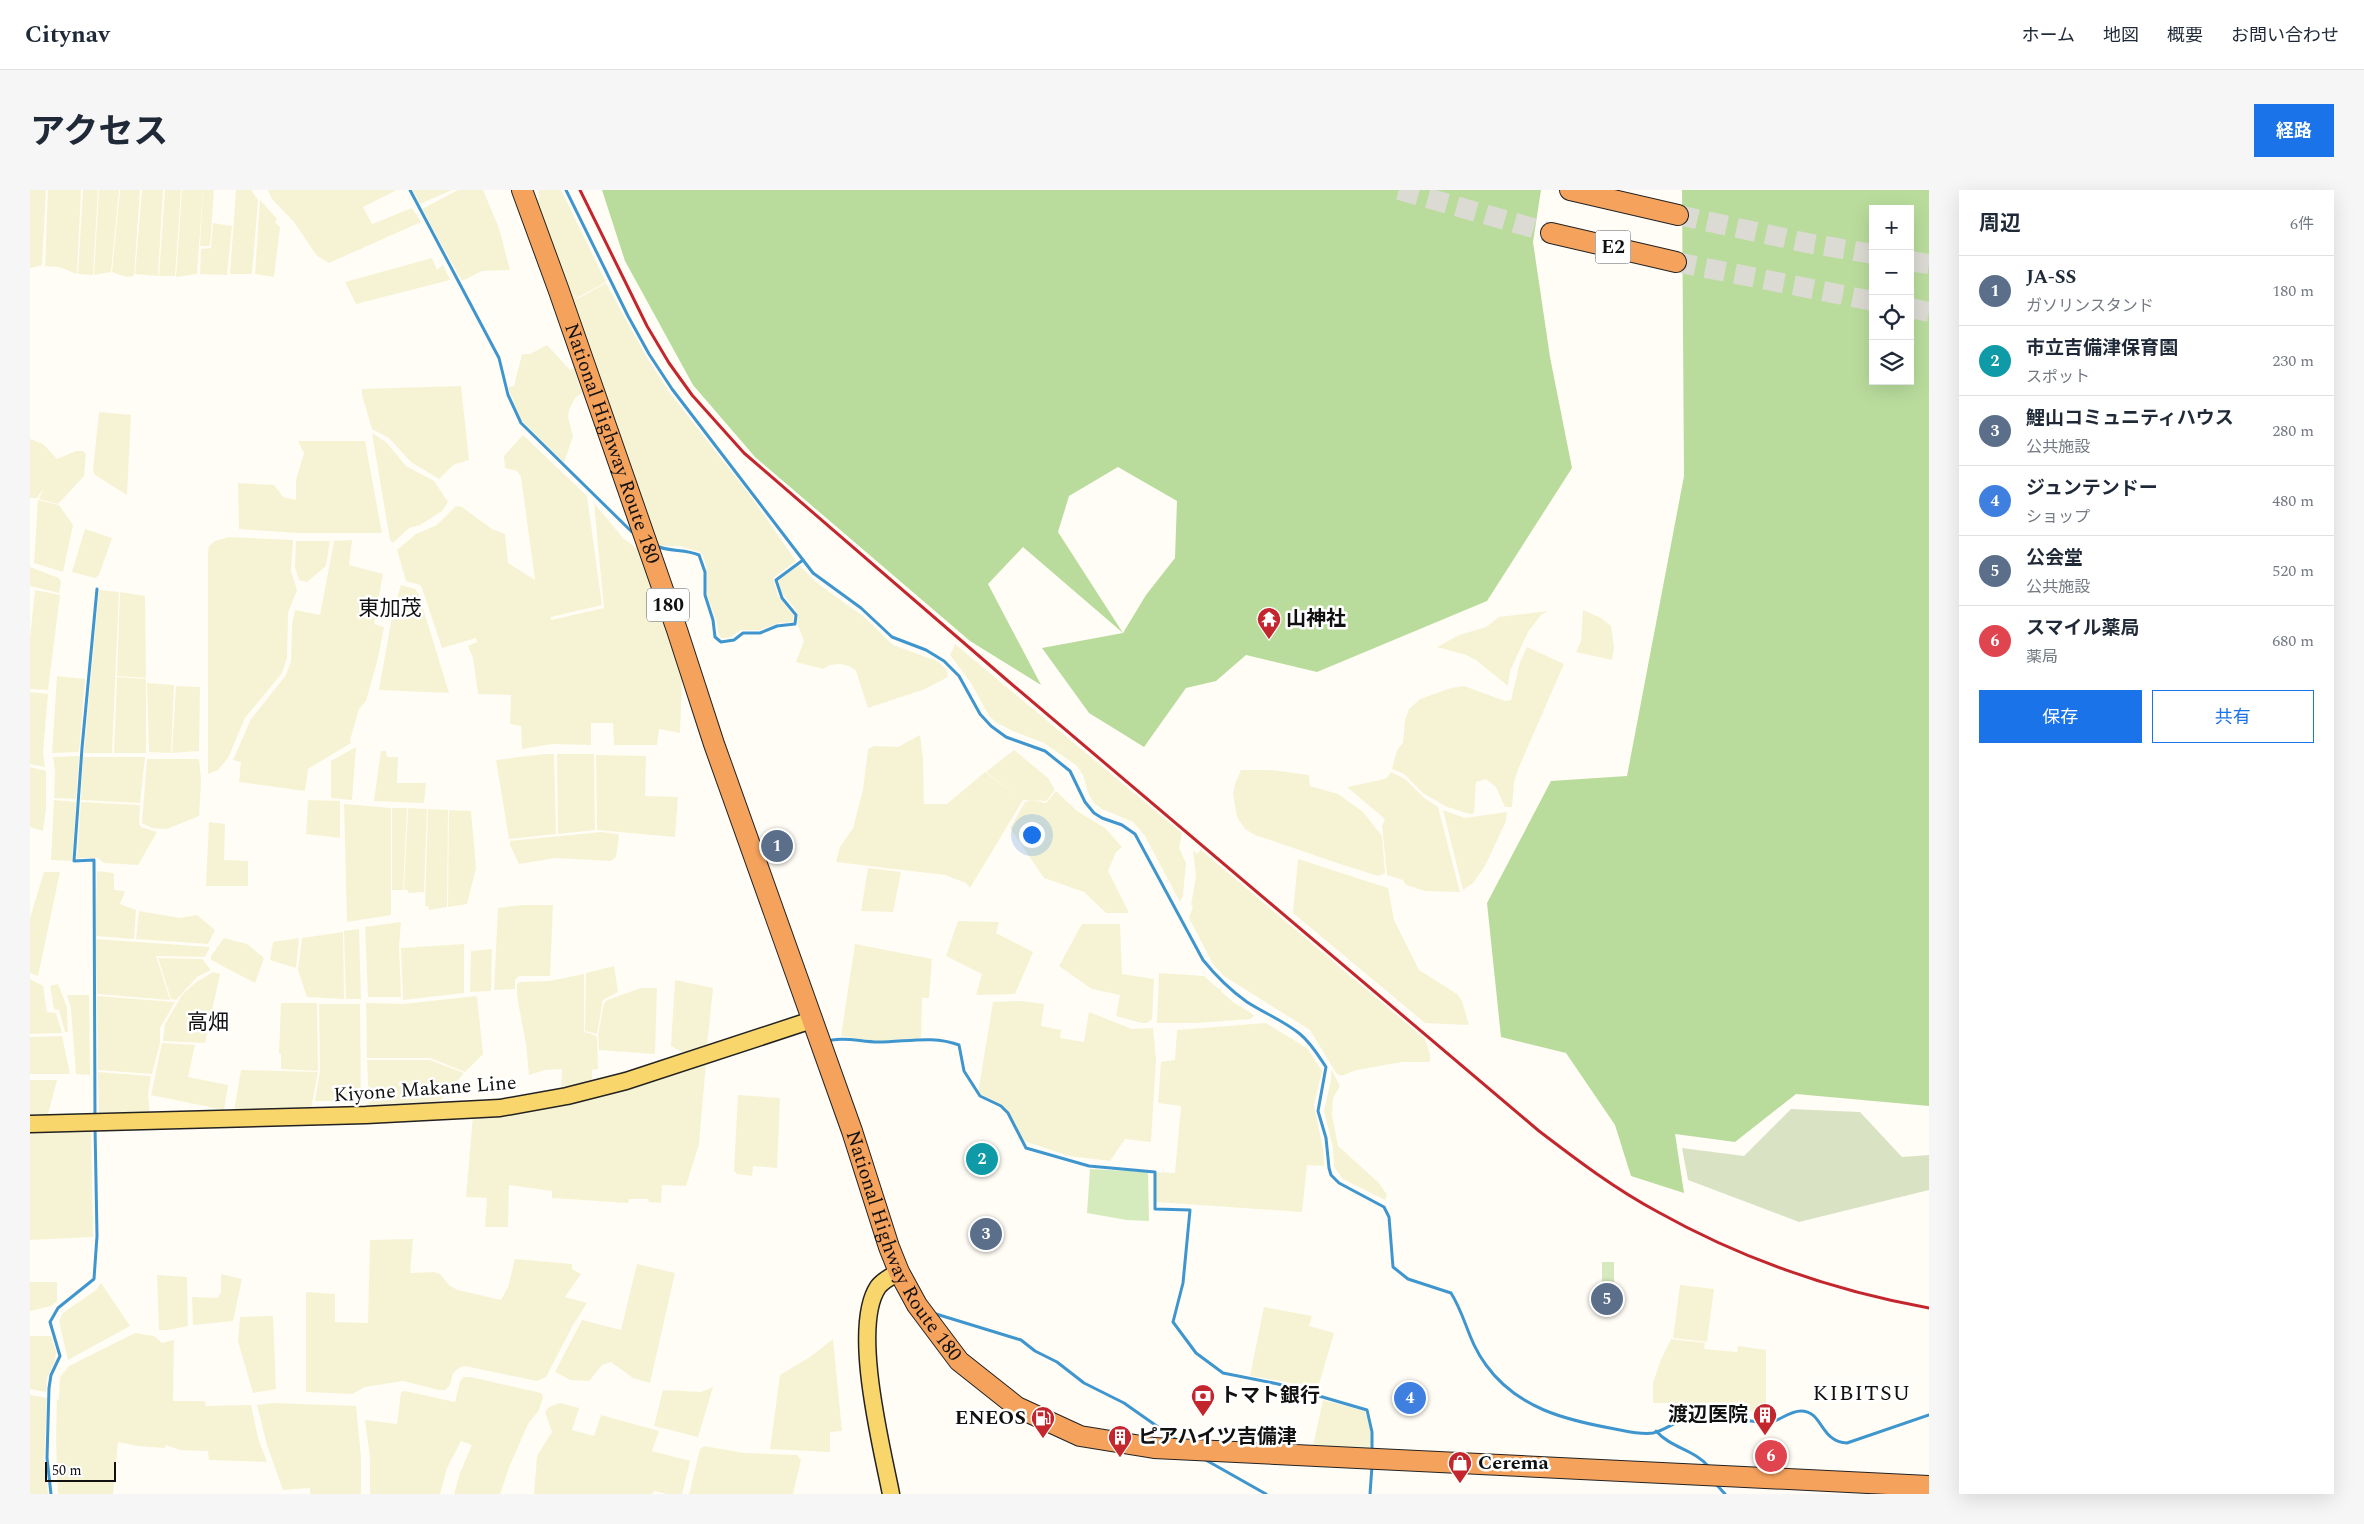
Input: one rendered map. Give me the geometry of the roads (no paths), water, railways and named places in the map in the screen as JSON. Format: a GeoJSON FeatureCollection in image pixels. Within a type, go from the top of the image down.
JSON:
{"type":"FeatureCollection","features":[{"type":"Feature","properties":{"kind":"highway","name":"National Highway Route 180"},"geometry":{"type":"LineString","coordinates":[[522,190],[674,622],[714,744],[852,1131],[889,1247],[899,1272],[917,1305],[959,1361],[1016,1407],[1080,1436],[1154,1448],[1929,1486]]}},
{"type":"Feature","properties":{"kind":"highway","name":"E2"},"geometry":{"type":"LineString","coordinates":[[1570,190],[1678,215]]}},
{"type":"Feature","properties":{"kind":"highway","name":"E2"},"geometry":{"type":"LineString","coordinates":[[1551,233],[1676,262]]}},
{"type":"Feature","properties":{"kind":"main road","name":"Kiyone Makane Line"},"geometry":{"type":"LineString","coordinates":[[30,1124],[366,1116],[500,1108],[558,1098],[626,1081],[812,1020]]}},
{"type":"Feature","properties":{"kind":"main road"},"geometry":{"type":"LineString","coordinates":[[891,1494],[873,1407],[868,1362],[869,1320],[874,1293],[879,1285],[899,1272]]}},
{"type":"Feature","properties":{"kind":"waterway"},"geometry":{"type":"LineString","coordinates":[[410,190],[499,358],[508,395],[521,423],[632,532]]}},
{"type":"Feature","properties":{"kind":"waterway"},"geometry":{"type":"LineString","coordinates":[[566,190],[628,316],[649,354],[672,389],[813,573],[861,608],[892,637],[926,650],[944,661],[959,676],[980,714],[991,726],[1006,737],[1045,751],[1070,771],[1085,802],[1094,813],[1122,825],[1135,834],[1208,966],[1241,997],[1294,1029],[1311,1045],[1326,1067],[1318,1111],[1326,1138],[1331,1175],[1339,1183],[1384,1207],[1389,1217],[1393,1267],[1408,1279],[1451,1293],[1480,1356],[1498,1380],[1512,1392],[1543,1410],[1578,1421],[1639,1433],[1653,1433],[1692,1418],[1719,1418],[1768,1423],[1801,1411],[1808,1412],[1814,1416],[1832,1438],[1847,1443],[1929,1415]]}},
{"type":"Feature","properties":{"kind":"waterway"},"geometry":{"type":"LineString","coordinates":[[656,546],[699,555],[705,572],[705,595],[713,620],[715,637],[721,642],[734,640],[743,633],[760,633],[777,626],[795,624],[796,615],[782,598],[776,580],[803,560]]}},
{"type":"Feature","properties":{"kind":"waterway"},"geometry":{"type":"LineString","coordinates":[[95,1117],[94,860],[74,861],[82,748],[97,589]]}},
{"type":"Feature","properties":{"kind":"waterway"},"geometry":{"type":"LineString","coordinates":[[832,1040],[844,1039],[878,1042],[939,1040],[959,1045],[964,1071],[980,1096],[1001,1106],[1008,1113],[1026,1148],[1089,1166],[1155,1172],[1155,1209],[1190,1210],[1183,1283],[1173,1322],[1196,1353],[1223,1373],[1278,1384],[1367,1410],[1372,1432],[1372,1452]]}},
{"type":"Feature","properties":{"kind":"waterway"},"geometry":{"type":"LineString","coordinates":[[51,1494],[47,1458],[49,1388],[51,1375],[60,1356],[50,1322],[58,1308],[94,1279],[97,1236],[95,1126]]}},
{"type":"Feature","properties":{"kind":"waterway"},"geometry":{"type":"LineString","coordinates":[[936,1314],[1021,1340],[1035,1351],[1057,1362],[1084,1383],[1124,1403],[1178,1441]]}},
{"type":"Feature","properties":{"kind":"waterway"},"geometry":{"type":"LineString","coordinates":[[1656,1431],[1662,1437],[1696,1456],[1708,1466]]}},
{"type":"Feature","properties":{"kind":"waterway"},"geometry":{"type":"LineString","coordinates":[[1204,1459],[1266,1494]]}},
{"type":"Feature","properties":{"kind":"waterway"},"geometry":{"type":"LineString","coordinates":[[1370,1494],[1372,1466]]}},
{"type":"Feature","properties":{"kind":"waterway"},"geometry":{"type":"LineString","coordinates":[[1716,1484],[1725,1494]]}},
{"type":"Feature","properties":{"kind":"tunnel"},"geometry":{"type":"LineString","coordinates":[[1399,190],[1551,233]]}},
{"type":"Feature","properties":{"kind":"tunnel"},"geometry":{"type":"LineString","coordinates":[[1678,215],[1807,243],[1869,253]]}},
{"type":"Feature","properties":{"kind":"tunnel"},"geometry":{"type":"LineString","coordinates":[[1676,262],[1869,300]]}},
{"type":"Feature","properties":{"kind":"tunnel"},"geometry":{"type":"LineString","coordinates":[[1914,262],[1929,264]]}},
{"type":"Feature","properties":{"kind":"tunnel"},"geometry":{"type":"LineString","coordinates":[[1914,309],[1929,312]]}},
{"type":"Feature","properties":{"kind":"railway"},"geometry":{"type":"LineString","coordinates":[[580,190],[647,326],[669,363],[692,395],[744,453],[1008,681],[1539,1131],[1627,1194],[1690,1229],[1756,1259],[1824,1283],[1929,1308]]}},
{"type":"Feature","properties":{"kind":"place","name":"山神社"},"geometry":{"type":"Point","coordinates":[1269,640]}},
{"type":"Feature","properties":{"kind":"place","name":"JA-SS"},"geometry":{"type":"Point","coordinates":[777,846]}},
{"type":"Feature","properties":{"kind":"place","name":"市立吉備津保育園"},"geometry":{"type":"Point","coordinates":[982,1159]}},
{"type":"Feature","properties":{"kind":"place","name":"鯉山コミュニティハウス"},"geometry":{"type":"Point","coordinates":[986,1234]}},
{"type":"Feature","properties":{"kind":"place","name":"公会堂"},"geometry":{"type":"Point","coordinates":[1607,1299]}},
{"type":"Feature","properties":{"kind":"place","name":"ジュンテンドー"},"geometry":{"type":"Point","coordinates":[1410,1398]}},
{"type":"Feature","properties":{"kind":"place","name":"トマト銀行"},"geometry":{"type":"Point","coordinates":[1203,1417]}},
{"type":"Feature","properties":{"kind":"place","name":"渡辺医院"},"geometry":{"type":"Point","coordinates":[1765,1436]}},
{"type":"Feature","properties":{"kind":"place","name":"ENEOS"},"geometry":{"type":"Point","coordinates":[1043,1439]}},
{"type":"Feature","properties":{"kind":"place","name":"スマイル薬局"},"geometry":{"type":"Point","coordinates":[1771,1456]}},
{"type":"Feature","properties":{"kind":"place","name":"ピアハイツ吉備津"},"geometry":{"type":"Point","coordinates":[1120,1458]}},
{"type":"Feature","properties":{"kind":"place","name":"Cerema"},"geometry":{"type":"Point","coordinates":[1460,1484]}},
{"type":"Feature","properties":{"kind":"district","name":"東加茂"},"geometry":{"type":"Point","coordinates":[390,609]}},
{"type":"Feature","properties":{"kind":"district","name":"高畑"},"geometry":{"type":"Point","coordinates":[208,1023]}},
{"type":"Feature","properties":{"kind":"district","name":"KIBITSU"},"geometry":{"type":"Point","coordinates":[1862,1393]}}]}
